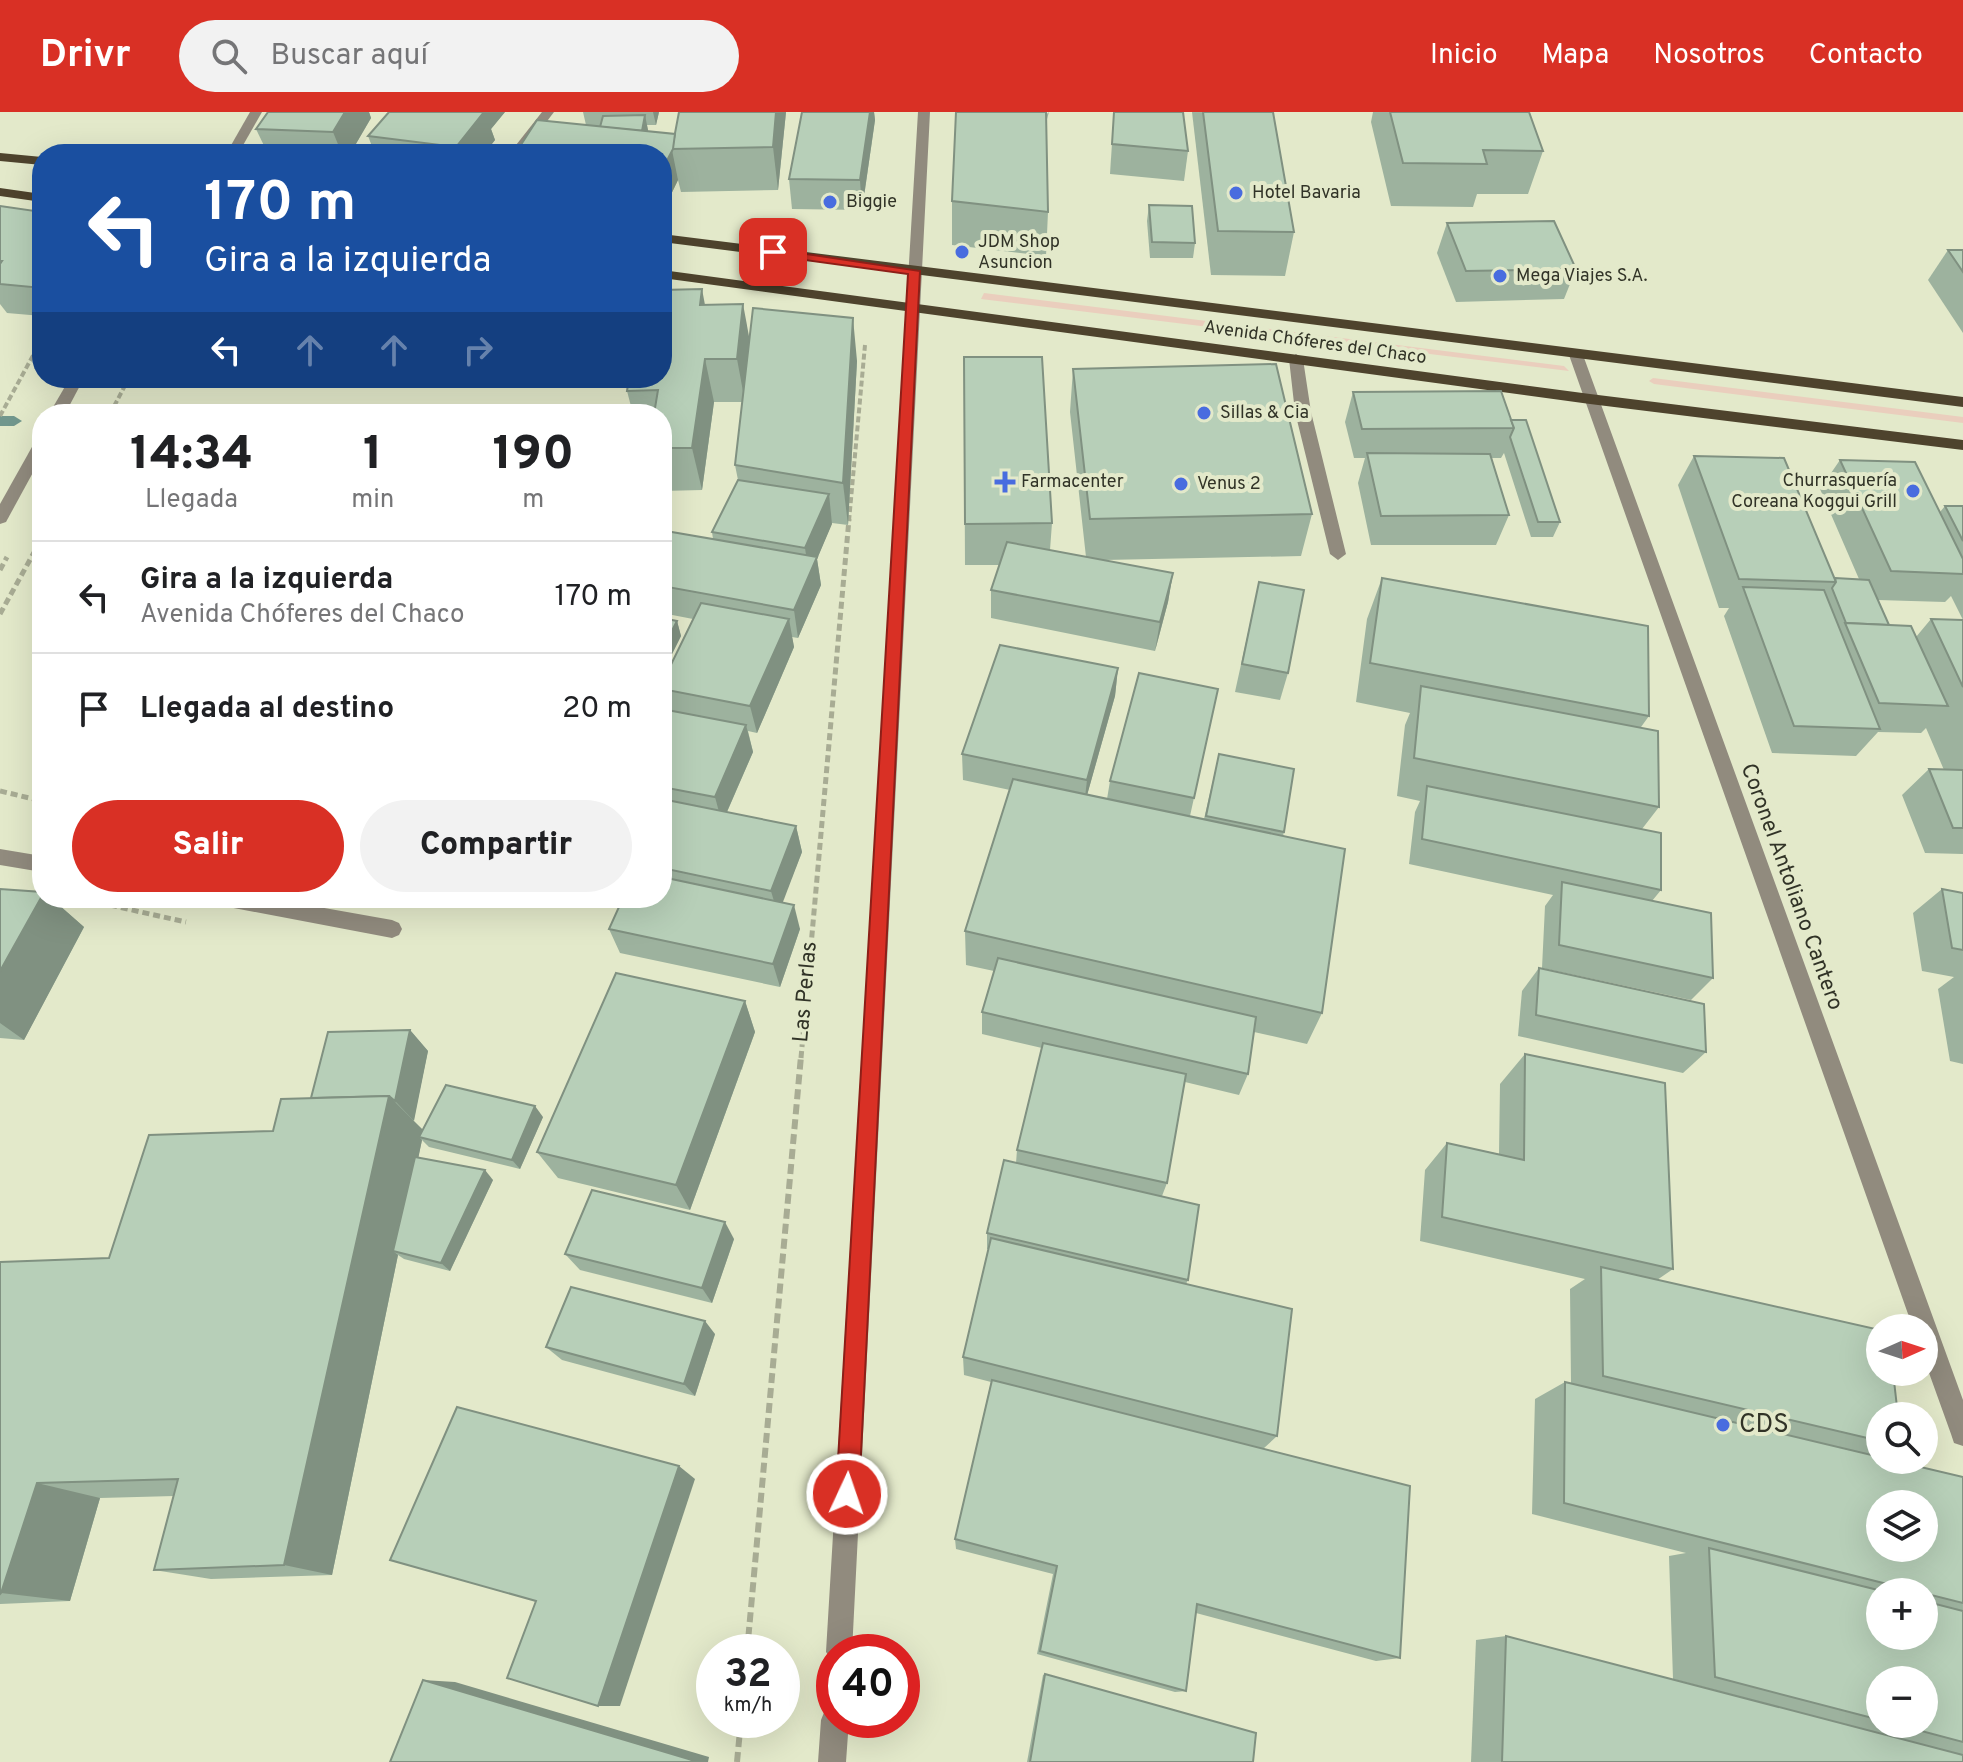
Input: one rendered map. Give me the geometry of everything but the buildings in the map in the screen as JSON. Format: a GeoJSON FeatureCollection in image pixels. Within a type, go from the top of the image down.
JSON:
{"type":"FeatureCollection","features":[{"type":"Feature","properties":{"kind":"main road"},"geometry":{"type":"LineString","coordinates":[[0,157],[32,160]]}},
{"type":"Feature","properties":{"kind":"main road"},"geometry":{"type":"LineString","coordinates":[[0,192],[32,197]]}},
{"type":"Feature","properties":{"kind":"main road","name":"Avenida Chóferes del Chaco"},"geometry":{"type":"LineString","coordinates":[[672,239],[1963,402]]}},
{"type":"Feature","properties":{"kind":"main road","name":"Avenida Chóferes del Chaco"},"geometry":{"type":"LineString","coordinates":[[672,275],[914,305],[1590,399],[1963,445]]}},
{"type":"Feature","properties":{"kind":"street"},"geometry":{"type":"LineString","coordinates":[[238,144],[256,112]]}},
{"type":"Feature","properties":{"kind":"street"},"geometry":{"type":"LineString","coordinates":[[523,144],[548,112]]}},
{"type":"Feature","properties":{"kind":"street"},"geometry":{"type":"LineString","coordinates":[[840,1634],[924,112]]}},
{"type":"Feature","properties":{"kind":"street","name":"Coronel Antoliano Cantero"},"geometry":{"type":"LineString","coordinates":[[1576,355],[1963,1434]]}},
{"type":"Feature","properties":{"kind":"street"},"geometry":{"type":"LineString","coordinates":[[1296,359],[1303,412],[1338,554]]}},
{"type":"Feature","properties":{"kind":"street"},"geometry":{"type":"LineString","coordinates":[[0,518],[32,460]]}},
{"type":"Feature","properties":{"kind":"street"},"geometry":{"type":"LineString","coordinates":[[0,857],[32,862]]}},
{"type":"Feature","properties":{"kind":"street"},"geometry":{"type":"LineString","coordinates":[[278,908],[392,929]]}},
{"type":"Feature","properties":{"kind":"street"},"geometry":{"type":"LineString","coordinates":[[832,1762],[834,1738]]}},
{"type":"Feature","properties":{"kind":"path","name":"Las Perlas"},"geometry":{"type":"LineString","coordinates":[[749,1634],[866,332]]}},
{"type":"Feature","properties":{"kind":"path"},"geometry":{"type":"LineString","coordinates":[[0,416],[32,357]]}},
{"type":"Feature","properties":{"kind":"path"},"geometry":{"type":"LineString","coordinates":[[0,614],[32,555]]}},
{"type":"Feature","properties":{"kind":"path"},"geometry":{"type":"LineString","coordinates":[[0,791],[32,799]]}},
{"type":"Feature","properties":{"kind":"path"},"geometry":{"type":"LineString","coordinates":[[737,1762],[739,1738]]}},
{"type":"Feature","properties":{"kind":"shaded area"},"geometry":{"type":"Polygon","coordinates":[[[984,293],[1564,366],[1569,371],[981,299],[984,293]]]}},
{"type":"Feature","properties":{"kind":"shaded area"},"geometry":{"type":"Polygon","coordinates":[[[1653,378],[1963,417],[1963,423],[1654,384],[1649,381],[1653,378]]]}},
{"type":"Feature","properties":{"kind":"waterway"},"geometry":{"type":"LineString","coordinates":[[0,421],[14,421]]}},
{"type":"Feature","properties":{"kind":"place","name":"Hotel Bavaria"},"geometry":{"type":"Point","coordinates":[1236,193]}},
{"type":"Feature","properties":{"kind":"place","name":"Biggie"},"geometry":{"type":"Point","coordinates":[830,202]}},
{"type":"Feature","properties":{"kind":"place","name":"JDM Shop Asuncion"},"geometry":{"type":"Point","coordinates":[962,252]}},
{"type":"Feature","properties":{"kind":"place","name":"Mega Viajes S.A."},"geometry":{"type":"Point","coordinates":[1500,276]}},
{"type":"Feature","properties":{"kind":"place","name":"Sillas & Cia"},"geometry":{"type":"Point","coordinates":[1204,413]}},
{"type":"Feature","properties":{"kind":"place","name":"Farmacenter"},"geometry":{"type":"Point","coordinates":[1005,482]}},
{"type":"Feature","properties":{"kind":"place","name":"Venus 2"},"geometry":{"type":"Point","coordinates":[1181,484]}},
{"type":"Feature","properties":{"kind":"place","name":"Churrasquería Coreana Koggui Grill"},"geometry":{"type":"Point","coordinates":[1913,491]}},
{"type":"Feature","properties":{"kind":"place","name":"CDS"},"geometry":{"type":"Point","coordinates":[1723,1425]}},
{"type":"Feature","properties":{"kind":"route"},"geometry":{"type":"LineString","coordinates":[[773,252],[914,271],[847,1494]]}}]}
